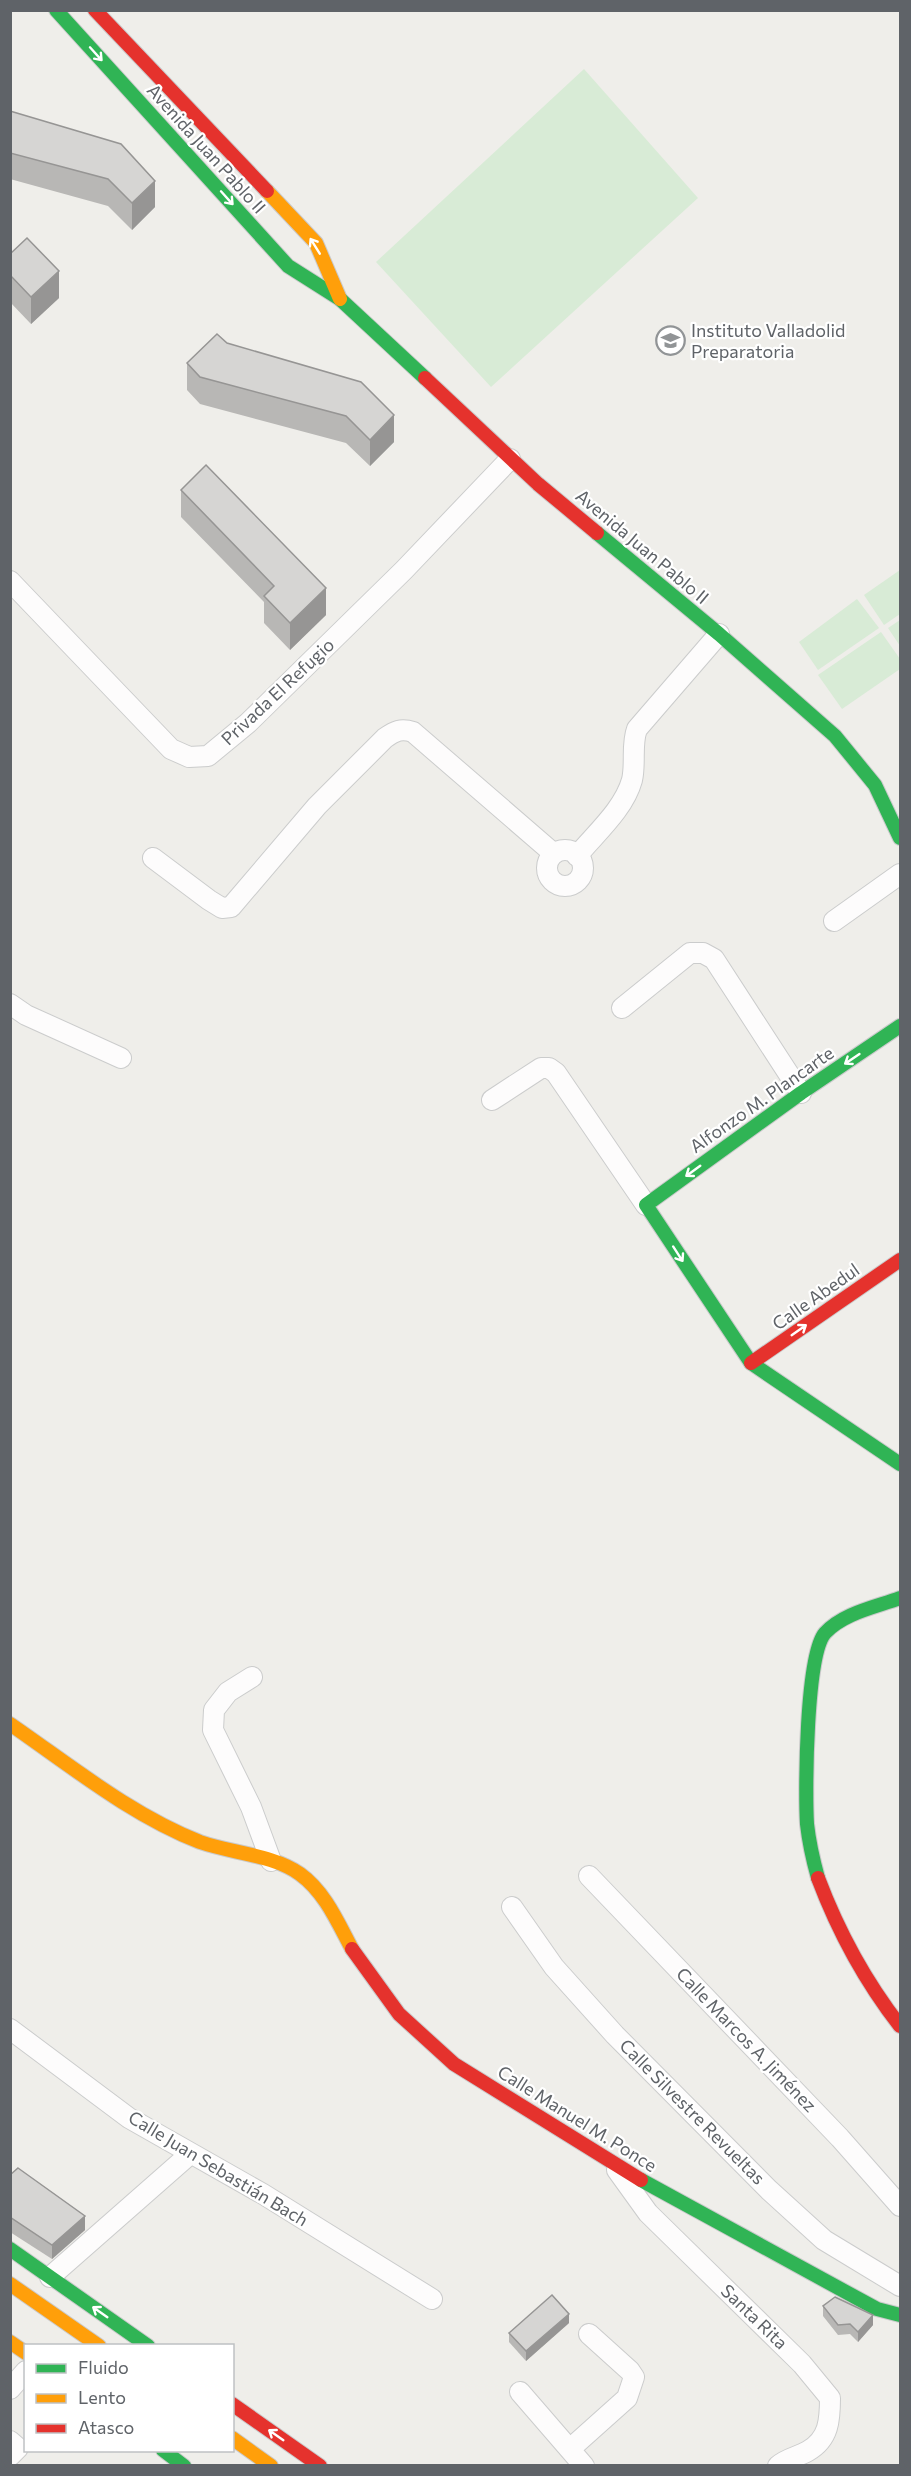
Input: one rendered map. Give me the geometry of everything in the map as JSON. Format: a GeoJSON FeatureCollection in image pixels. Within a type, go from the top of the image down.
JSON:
{"type":"FeatureCollection","features":[{"type":"Feature","properties":{"kind":"main road","name":"Avenida Juan Pablo II"},"geometry":{"type":"LineString","coordinates":[[56,10],[288,266],[340,299],[510,459],[719,634],[835,736],[875,785],[900,838]]}},
{"type":"Feature","properties":{"kind":"main road","name":"Avenida Juan Pablo II"},"geometry":{"type":"LineString","coordinates":[[95,10],[315,243],[340,299]]}},
{"type":"Feature","properties":{"kind":"main road","name":"Alfonzo M. Plancarte"},"geometry":{"type":"LineString","coordinates":[[646,1205],[801,1093],[900,1026]]}},
{"type":"Feature","properties":{"kind":"main road"},"geometry":{"type":"LineString","coordinates":[[646,1205],[751,1364],[900,1464]]}},
{"type":"Feature","properties":{"kind":"main road","name":"Calle Abedul"},"geometry":{"type":"LineString","coordinates":[[751,1364],[900,1260]]}},
{"type":"Feature","properties":{"kind":"main road"},"geometry":{"type":"LineString","coordinates":[[900,1598],[844,1620],[826,1632],[818,1646],[811,1672],[806,1798],[812,1857],[835,1919],[880,2001],[900,2026]]}},
{"type":"Feature","properties":{"kind":"main road"},"geometry":{"type":"LineString","coordinates":[[10,1724],[134,1810],[201,1842],[271,1861]]}},
{"type":"Feature","properties":{"kind":"main road","name":"Calle Manuel M. Ponce"},"geometry":{"type":"LineString","coordinates":[[271,1861],[300,1874],[326,1902],[354,1953],[399,2014],[454,2064],[614,2165],[877,2309],[900,2315]]}},
{"type":"Feature","properties":{"kind":"main road"},"geometry":{"type":"LineString","coordinates":[[10,2249],[145,2344]]}},
{"type":"Feature","properties":{"kind":"main road"},"geometry":{"type":"LineString","coordinates":[[10,2284],[96,2344]]}},
{"type":"Feature","properties":{"kind":"main road"},"geometry":{"type":"LineString","coordinates":[[234,2405],[320,2466]]}},
{"type":"Feature","properties":{"kind":"main road"},"geometry":{"type":"LineString","coordinates":[[234,2439],[272,2466]]}},
{"type":"Feature","properties":{"kind":"main road"},"geometry":{"type":"LineString","coordinates":[[164,2452],[184,2466]]}},
{"type":"Feature","properties":{"kind":"street","name":"Privada El Refugio"},"geometry":{"type":"LineString","coordinates":[[10,581],[171,749],[189,757],[208,756],[249,723],[304,670],[510,459]]}},
{"type":"Feature","properties":{"kind":"street"},"geometry":{"type":"LineString","coordinates":[[578,856],[625,799],[632,778],[633,740],[637,729],[719,634]]}},
{"type":"Feature","properties":{"kind":"street"},"geometry":{"type":"LineString","coordinates":[[153,858],[208,900],[222,908],[231,907],[317,806],[385,738],[395,731],[404,729],[413,732],[553,853]]}},
{"type":"Feature","properties":{"kind":"street"},"geometry":{"type":"LineString","coordinates":[[563,850],[578,856],[582,863],[581,875],[573,883],[562,885],[552,880],[547,870],[553,853],[563,850]]}},
{"type":"Feature","properties":{"kind":"street"},"geometry":{"type":"LineString","coordinates":[[834,921],[900,874]]}},
{"type":"Feature","properties":{"kind":"street"},"geometry":{"type":"LineString","coordinates":[[622,1008],[690,953],[703,953],[714,959],[801,1093]]}},
{"type":"Feature","properties":{"kind":"street"},"geometry":{"type":"LineString","coordinates":[[10,1004],[26,1016],[121,1059]]}},
{"type":"Feature","properties":{"kind":"street"},"geometry":{"type":"LineString","coordinates":[[492,1100],[542,1068],[549,1068],[556,1072],[646,1205]]}},
{"type":"Feature","properties":{"kind":"street"},"geometry":{"type":"LineString","coordinates":[[252,1677],[228,1692],[214,1710],[213,1730],[251,1807],[271,1861]]}},
{"type":"Feature","properties":{"kind":"street","name":"Calle Marcos A. Jiménez"},"geometry":{"type":"LineString","coordinates":[[589,1876],[840,2138],[900,2206]]}},
{"type":"Feature","properties":{"kind":"street","name":"Calle Silvestre Revueltas"},"geometry":{"type":"LineString","coordinates":[[512,1907],[554,1967],[615,2035],[769,2190],[824,2240],[900,2286]]}},
{"type":"Feature","properties":{"kind":"street"},"geometry":{"type":"LineString","coordinates":[[880,2001],[900,2009]]}},
{"type":"Feature","properties":{"kind":"street","name":"Calle Juan Sebastián Bach"},"geometry":{"type":"LineString","coordinates":[[10,2029],[129,2118],[263,2194],[432,2299]]}},
{"type":"Feature","properties":{"kind":"street"},"geometry":{"type":"LineString","coordinates":[[50,2277],[190,2154]]}},
{"type":"Feature","properties":{"kind":"street","name":"Santa Rita"},"geometry":{"type":"LineString","coordinates":[[614,2165],[648,2213],[802,2364],[830,2398],[830,2420],[824,2439],[808,2451],[787,2459],[778,2466]]}},
{"type":"Feature","properties":{"kind":"street"},"geometry":{"type":"LineString","coordinates":[[570,2449],[617,2409],[627,2397],[632,2386],[633,2377],[630,2371],[589,2334]]}},
{"type":"Feature","properties":{"kind":"street"},"geometry":{"type":"LineString","coordinates":[[10,2389],[24,2373]]}},
{"type":"Feature","properties":{"kind":"street"},"geometry":{"type":"LineString","coordinates":[[520,2392],[584,2466]]}},
{"type":"Feature","properties":{"kind":"street"},"geometry":{"type":"LineString","coordinates":[[10,2441],[18,2448],[10,2456]]}},
{"type":"Feature","properties":{"kind":"green space"},"geometry":{"type":"Polygon","coordinates":[[[584,69],[698,198],[491,387],[376,262],[584,69]]]}},
{"type":"Feature","properties":{"kind":"green space"},"geometry":{"type":"Polygon","coordinates":[[[900,570],[900,614],[884,625],[864,595],[900,570]]]}},
{"type":"Feature","properties":{"kind":"green space"},"geometry":{"type":"Polygon","coordinates":[[[857,599],[879,628],[818,670],[799,642],[857,599]]]}},
{"type":"Feature","properties":{"kind":"green space"},"geometry":{"type":"Polygon","coordinates":[[[900,620],[900,646],[888,628],[900,620]]]}},
{"type":"Feature","properties":{"kind":"green space"},"geometry":{"type":"Polygon","coordinates":[[[881,632],[900,659],[900,669],[842,709],[818,675],[881,632]]]}},
{"type":"Feature","properties":{"kind":"building"},"geometry":{"type":"Polygon","coordinates":[[[10,111],[121,144],[155,181],[132,203],[108,179],[10,153],[10,111]]]}},
{"type":"Feature","properties":{"kind":"building"},"geometry":{"type":"Polygon","coordinates":[[[27,238],[59,271],[31,297],[10,275],[10,254],[27,238]]]}},
{"type":"Feature","properties":{"kind":"building"},"geometry":{"type":"Polygon","coordinates":[[[217,334],[227,343],[361,382],[394,415],[370,440],[346,416],[200,377],[187,363],[217,334]]]}},
{"type":"Feature","properties":{"kind":"building"},"geometry":{"type":"Polygon","coordinates":[[[206,465],[326,588],[290,623],[264,596],[274,586],[181,490],[206,465]]]}},
{"type":"Feature","properties":{"kind":"building"},"geometry":{"type":"Polygon","coordinates":[[[18,2168],[85,2216],[52,2245],[10,2217],[10,2175],[18,2168]]]}},
{"type":"Feature","properties":{"kind":"building"},"geometry":{"type":"Polygon","coordinates":[[[552,2295],[569,2314],[526,2351],[509,2333],[552,2295]]]}},
{"type":"Feature","properties":{"kind":"building"},"geometry":{"type":"Polygon","coordinates":[[[835,2297],[873,2315],[858,2332],[850,2324],[838,2325],[823,2306],[835,2297]]]}},
{"type":"Feature","properties":{"kind":"traffic: fast"},"geometry":{"type":"LineString","coordinates":[[56,10],[288,266],[340,299],[425,378]]}},
{"type":"Feature","properties":{"kind":"traffic: fast"},"geometry":{"type":"LineString","coordinates":[[597,533],[719,634],[835,736],[875,785],[900,838]]}},
{"type":"Feature","properties":{"kind":"traffic: fast"},"geometry":{"type":"LineString","coordinates":[[900,1026],[801,1093],[646,1205],[751,1363],[900,1464]]}},
{"type":"Feature","properties":{"kind":"traffic: fast"},"geometry":{"type":"LineString","coordinates":[[818,1878],[807,1824],[806,1783],[810,1694],[819,1646],[825,1633],[841,1620],[900,1598]]}},
{"type":"Feature","properties":{"kind":"traffic: fast"},"geometry":{"type":"LineString","coordinates":[[641,2180],[877,2309],[900,2315]]}},
{"type":"Feature","properties":{"kind":"traffic: fast"},"geometry":{"type":"LineString","coordinates":[[10,2249],[145,2344]]}},
{"type":"Feature","properties":{"kind":"traffic: fast"},"geometry":{"type":"LineString","coordinates":[[166,2452],[184,2466]]}},
{"type":"Feature","properties":{"kind":"traffic: slow"},"geometry":{"type":"LineString","coordinates":[[267,191],[316,243],[340,299]]}},
{"type":"Feature","properties":{"kind":"traffic: slow"},"geometry":{"type":"LineString","coordinates":[[10,1724],[102,1789],[175,1831],[212,1846],[278,1863],[300,1874],[324,1899],[352,1949]]}},
{"type":"Feature","properties":{"kind":"traffic: slow"},"geometry":{"type":"LineString","coordinates":[[10,2284],[96,2344]]}},
{"type":"Feature","properties":{"kind":"traffic: slow"},"geometry":{"type":"LineString","coordinates":[[10,2342],[24,2352]]}},
{"type":"Feature","properties":{"kind":"traffic: slow"},"geometry":{"type":"LineString","coordinates":[[234,2439],[271,2466]]}},
{"type":"Feature","properties":{"kind":"traffic: jam"},"geometry":{"type":"LineString","coordinates":[[95,10],[267,191]]}},
{"type":"Feature","properties":{"kind":"traffic: jam"},"geometry":{"type":"LineString","coordinates":[[425,378],[538,484],[597,533]]}},
{"type":"Feature","properties":{"kind":"traffic: jam"},"geometry":{"type":"LineString","coordinates":[[751,1363],[900,1260]]}},
{"type":"Feature","properties":{"kind":"traffic: jam"},"geometry":{"type":"LineString","coordinates":[[818,1878],[853,1955],[900,2026]]}},
{"type":"Feature","properties":{"kind":"traffic: jam"},"geometry":{"type":"LineString","coordinates":[[352,1949],[399,2014],[454,2064],[641,2180]]}},
{"type":"Feature","properties":{"kind":"traffic: jam"},"geometry":{"type":"LineString","coordinates":[[234,2405],[320,2466]]}},
{"type":"Feature","properties":{"kind":"place","name":"Instituto Valladolid Preparatoria"},"geometry":{"type":"Point","coordinates":[670,341]}}]}
